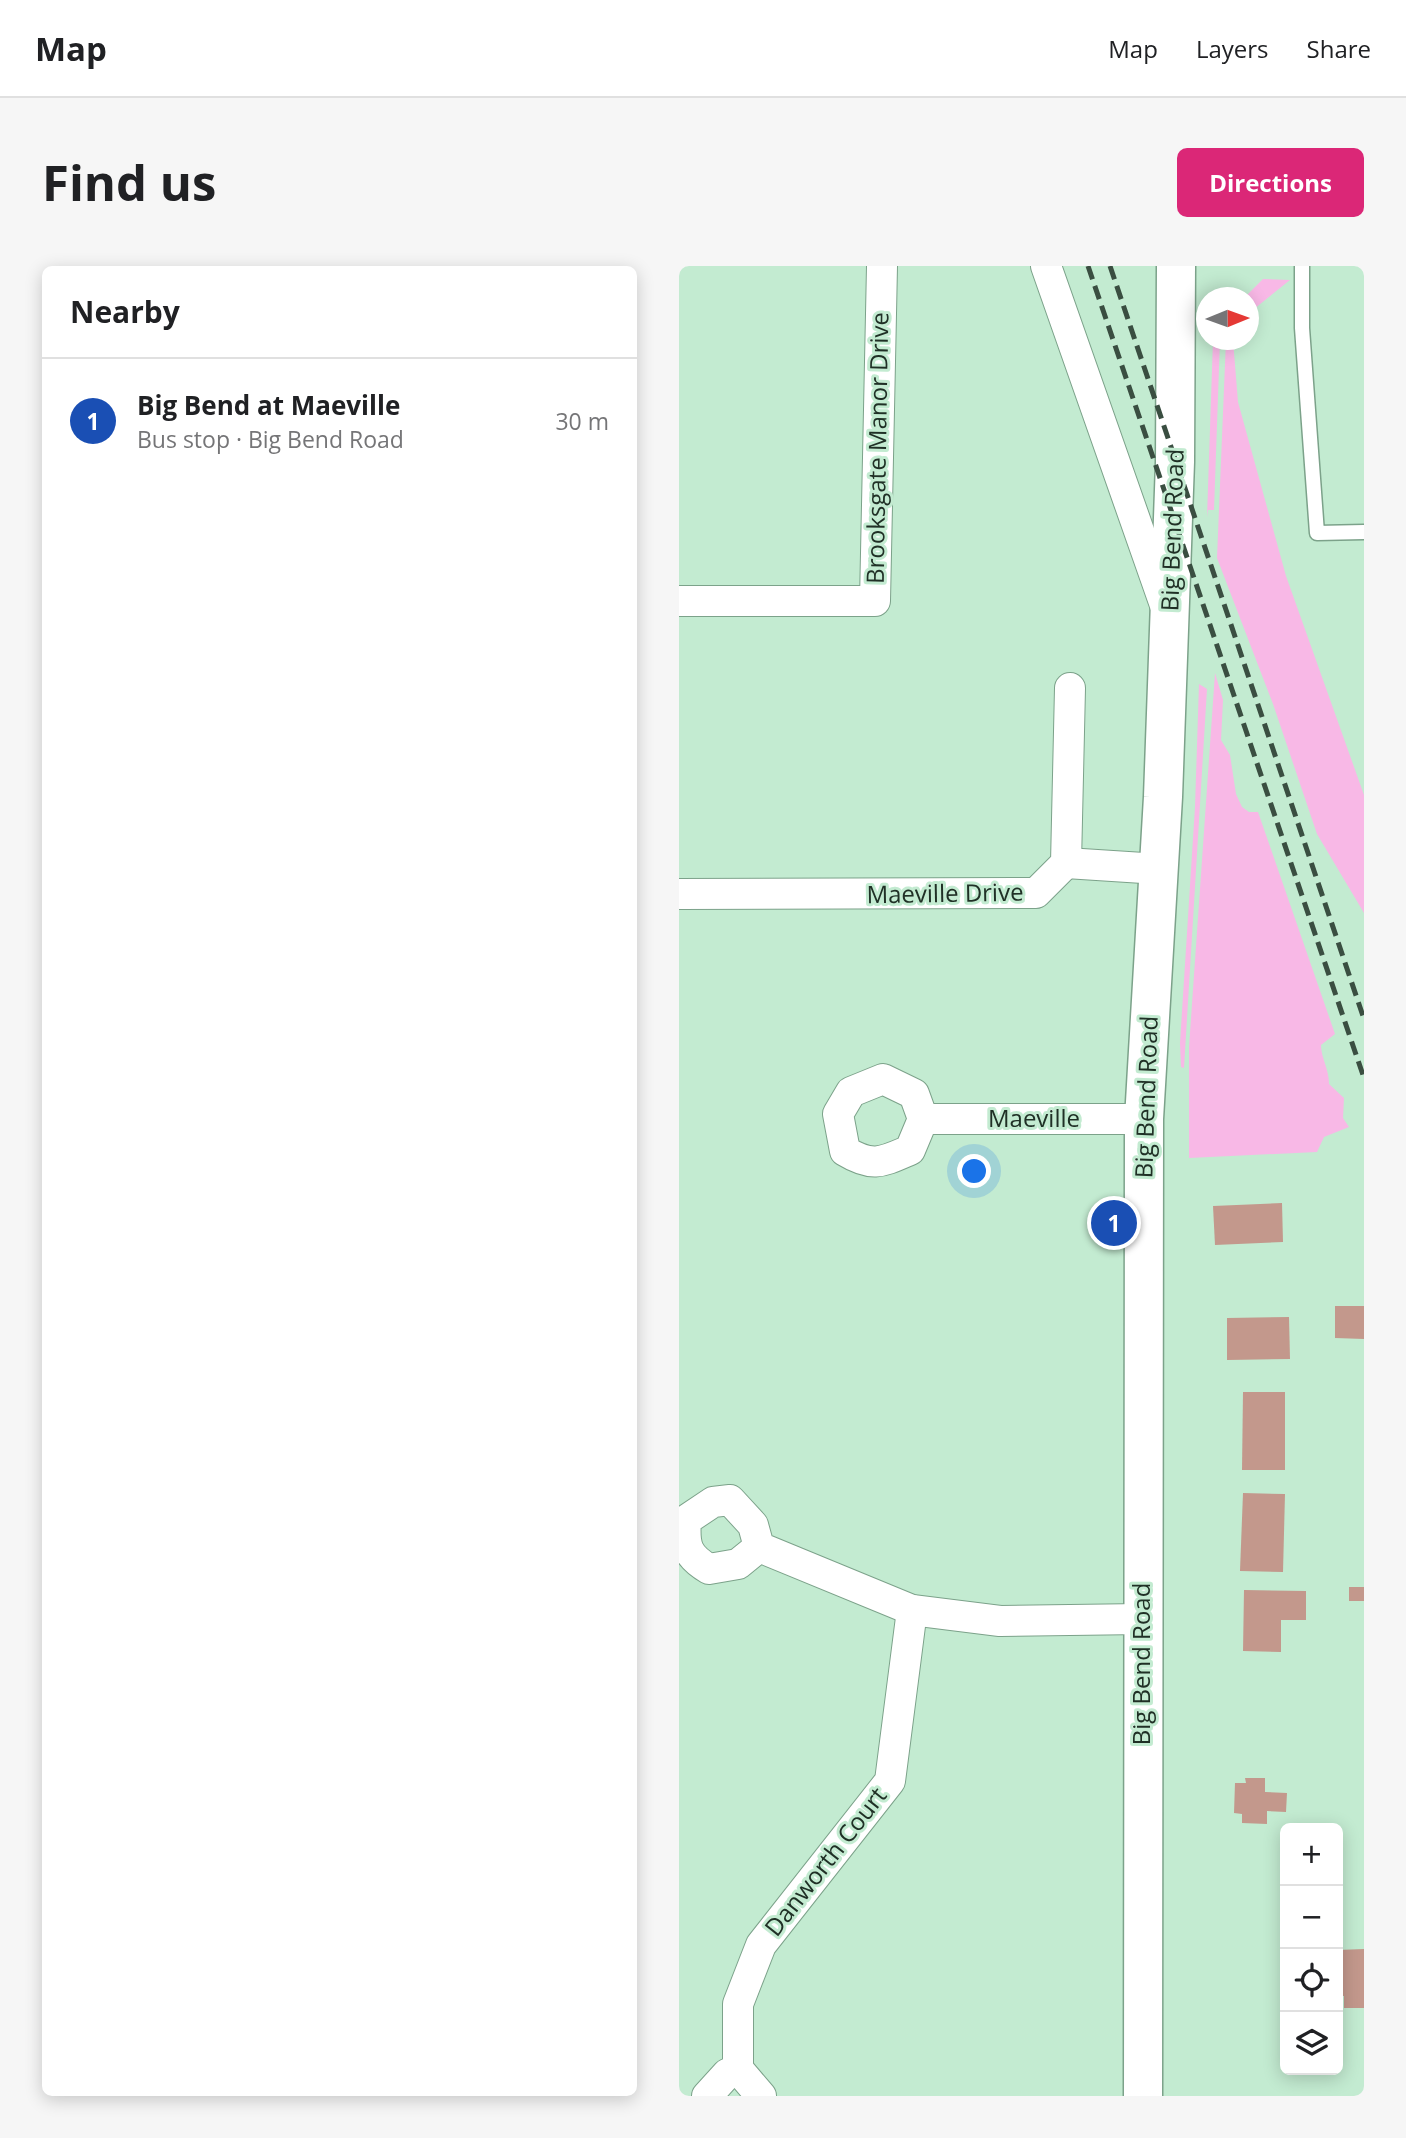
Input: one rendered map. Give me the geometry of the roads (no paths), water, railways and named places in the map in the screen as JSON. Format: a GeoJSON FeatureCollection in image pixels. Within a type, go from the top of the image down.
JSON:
{"type":"FeatureCollection","features":[{"type":"Feature","properties":{"kind":"main road","name":"Big Bend Road"},"geometry":{"type":"LineString","coordinates":[[1143,2096],[1144,1119],[1170,618],[1176,266]]}},
{"type":"Feature","properties":{"kind":"street","name":"Brooksgate Manor Drive"},"geometry":{"type":"LineString","coordinates":[[679,601],[875,601],[883,266]]}},
{"type":"Feature","properties":{"kind":"street"},"geometry":{"type":"LineString","coordinates":[[1046,266],[1170,618]]}},
{"type":"Feature","properties":{"kind":"street"},"geometry":{"type":"LineString","coordinates":[[1070,688],[1066,863],[1159,869]]}},
{"type":"Feature","properties":{"kind":"street","name":"Maeville Drive"},"geometry":{"type":"LineString","coordinates":[[679,894],[1036,893],[1066,863]]}},
{"type":"Feature","properties":{"kind":"street","name":"Maeville"},"geometry":{"type":"LineString","coordinates":[[923,1119],[1144,1119]]}},
{"type":"Feature","properties":{"kind":"street"},"geometry":{"type":"LineString","coordinates":[[759,1547],[912,1610],[1000,1621],[1142,1619]]}},
{"type":"Feature","properties":{"kind":"street","name":"Danworth Court"},"geometry":{"type":"LineString","coordinates":[[738,2069],[738,2004],[761,1945],[890,1781],[912,1610]]}},
{"type":"Feature","properties":{"kind":"street"},"geometry":{"type":"LineString","coordinates":[[707,2096],[727,2074],[738,2069],[761,2096]]}},
{"type":"Feature","properties":{"kind":"lane"},"geometry":{"type":"LineString","coordinates":[[1302,266],[1302,328],[1317,533],[1364,532]]}},
{"type":"Feature","properties":{"kind":"railway"},"geometry":{"type":"LineString","coordinates":[[1088,266],[1364,1078]]}},
{"type":"Feature","properties":{"kind":"railway"},"geometry":{"type":"LineString","coordinates":[[1110,266],[1364,1019]]}},
{"type":"Feature","properties":{"kind":"place","name":"Big Bend at Maeville"},"geometry":{"type":"Point","coordinates":[1114,1223]}}]}
